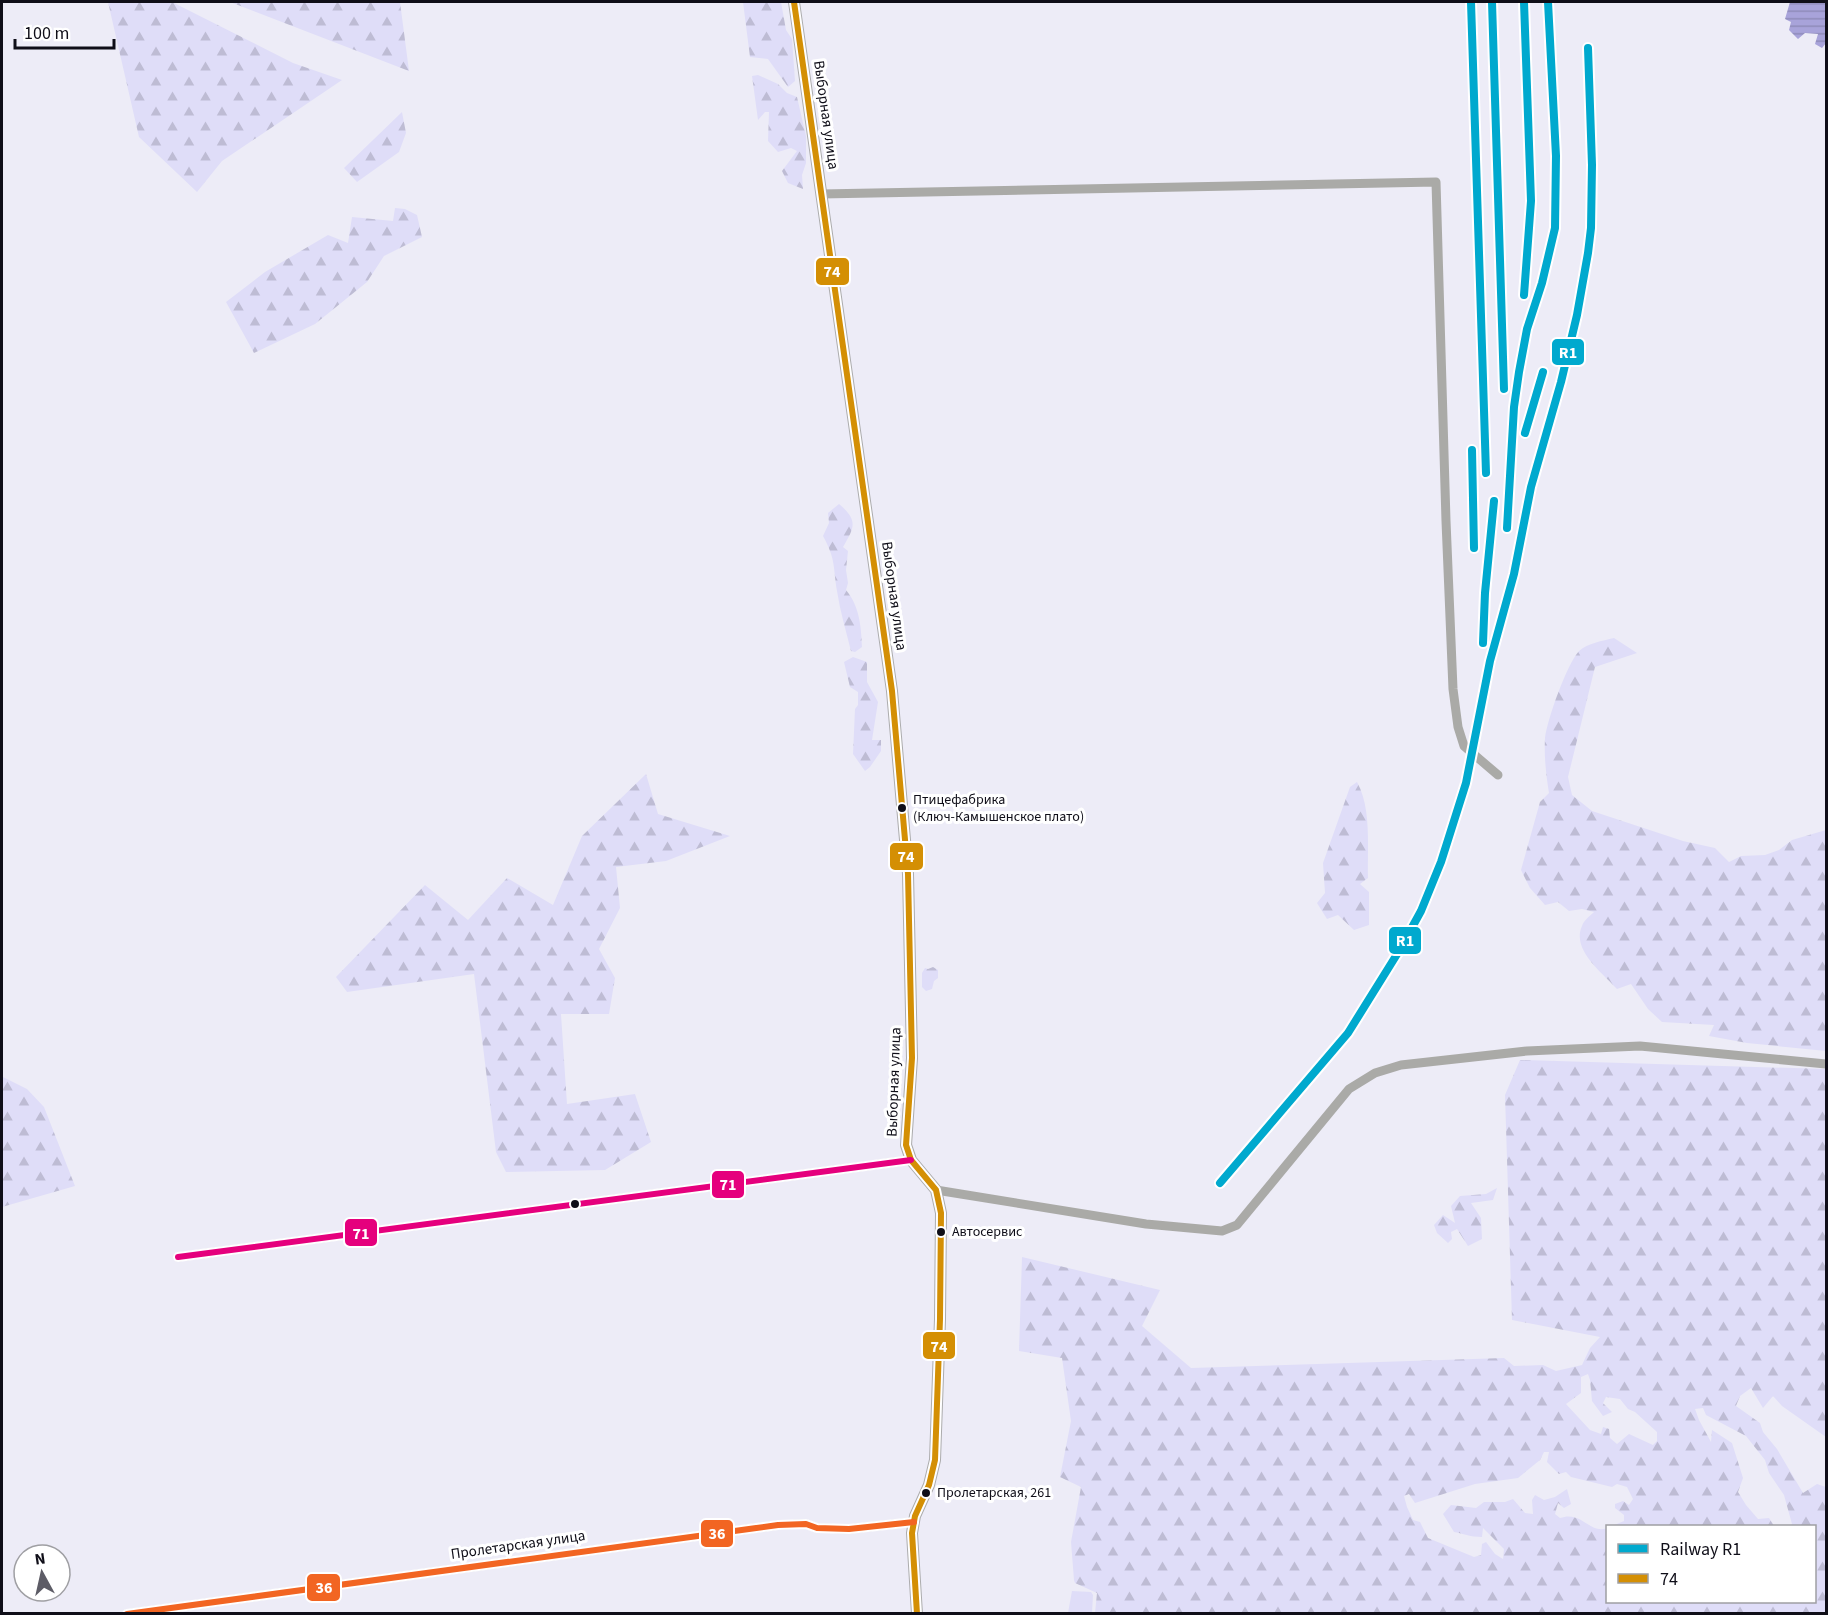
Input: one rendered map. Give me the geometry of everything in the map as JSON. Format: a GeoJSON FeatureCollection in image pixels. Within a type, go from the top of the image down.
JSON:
{"type":"FeatureCollection","features":[{"type":"Feature","properties":{"kind":"main road","name":"Выборная улица"},"geometry":{"type":"LineString","coordinates":[[794,2],[892,691],[908,874],[912,1058],[906,1134],[911,1160]]}},
{"type":"Feature","properties":{"kind":"main road"},"geometry":{"type":"LineString","coordinates":[[911,1160],[936,1190],[940,1201],[941,1241],[936,1442],[932,1476],[912,1533],[917,1614]]}},
{"type":"Feature","properties":{"kind":"street"},"geometry":{"type":"LineString","coordinates":[[821,194],[1436,182],[1445,509],[1453,690],[1458,728],[1464,746],[1498,775]]}},
{"type":"Feature","properties":{"kind":"street"},"geometry":{"type":"LineString","coordinates":[[936,1190],[1146,1224],[1222,1231],[1237,1225],[1349,1089],[1375,1073],[1401,1065],[1527,1051],[1640,1046],[1827,1064]]}},
{"type":"Feature","properties":{"kind":"street"},"geometry":{"type":"LineString","coordinates":[[178,1257],[911,1160]]}},
{"type":"Feature","properties":{"kind":"street","name":"Пролетарская улица"},"geometry":{"type":"LineString","coordinates":[[127,1614],[778,1525],[806,1524],[817,1528],[849,1529],[914,1522]]}},
{"type":"Feature","properties":{"kind":"green space"},"geometry":{"type":"Polygon","coordinates":[[[108,2],[172,2],[293,63],[342,80],[222,161],[197,192],[139,137],[108,2]]]}},
{"type":"Feature","properties":{"kind":"green space"},"geometry":{"type":"Polygon","coordinates":[[[230,2],[400,2],[409,71],[230,2]]]}},
{"type":"Feature","properties":{"kind":"green space"},"geometry":{"type":"Polygon","coordinates":[[[743,2],[781,2],[786,30],[792,39],[795,81],[788,87],[768,59],[750,57],[743,2]]]}},
{"type":"Feature","properties":{"kind":"green space"},"geometry":{"type":"Polygon","coordinates":[[[758,75],[778,84],[787,93],[797,97],[806,136],[803,189],[788,183],[782,171],[797,151],[791,148],[778,152],[768,141],[769,112],[765,112],[758,120],[752,76],[758,75]]]}},
{"type":"Feature","properties":{"kind":"green space"},"geometry":{"type":"Polygon","coordinates":[[[402,112],[406,133],[399,152],[357,182],[344,168],[402,112]]]}},
{"type":"Feature","properties":{"kind":"green space"},"geometry":{"type":"Polygon","coordinates":[[[395,208],[405,209],[417,215],[422,237],[384,256],[367,282],[315,324],[254,353],[226,302],[265,272],[328,235],[348,243],[352,217],[393,221],[395,208]]]}},
{"type":"Feature","properties":{"kind":"green space"},"geometry":{"type":"Polygon","coordinates":[[[839,504],[852,519],[853,524],[843,547],[848,551],[846,590],[857,610],[861,632],[862,647],[855,652],[851,651],[840,606],[832,557],[823,536],[829,523],[828,513],[839,504]]]}},
{"type":"Feature","properties":{"kind":"green space"},"geometry":{"type":"Polygon","coordinates":[[[1614,638],[1637,653],[1595,667],[1568,777],[1572,795],[1592,811],[1683,841],[1715,848],[1729,862],[1741,856],[1765,855],[1779,850],[1792,840],[1826,830],[1826,1051],[1747,1043],[1709,1036],[1714,1025],[1662,1022],[1648,1009],[1631,984],[1617,989],[1585,952],[1581,944],[1582,926],[1594,912],[1582,909],[1569,911],[1558,902],[1545,905],[1530,888],[1521,870],[1540,802],[1549,793],[1545,738],[1553,706],[1563,679],[1579,651],[1591,644],[1614,638]]]}},
{"type":"Feature","properties":{"kind":"green space"},"geometry":{"type":"Polygon","coordinates":[[[853,657],[867,662],[867,682],[878,702],[872,740],[881,740],[881,751],[865,771],[853,754],[858,692],[850,687],[844,662],[853,657]]]}},
{"type":"Feature","properties":{"kind":"green space"},"geometry":{"type":"Polygon","coordinates":[[[646,774],[658,814],[730,836],[666,861],[616,867],[620,908],[599,949],[615,978],[609,1014],[561,1014],[567,1104],[635,1094],[651,1142],[605,1170],[506,1172],[496,1152],[474,974],[347,992],[336,977],[425,885],[468,920],[507,878],[553,905],[582,836],[646,774]]]}},
{"type":"Feature","properties":{"kind":"green space"},"geometry":{"type":"Polygon","coordinates":[[[1357,782],[1367,816],[1368,878],[1360,884],[1369,892],[1369,925],[1354,930],[1338,915],[1327,919],[1317,903],[1325,893],[1323,863],[1350,787],[1357,782]]]}},
{"type":"Feature","properties":{"kind":"green space"},"geometry":{"type":"Polygon","coordinates":[[[933,967],[938,970],[938,978],[934,981],[932,989],[926,991],[922,987],[922,973],[925,968],[933,967]]]}},
{"type":"Feature","properties":{"kind":"green space"},"geometry":{"type":"Polygon","coordinates":[[[1520,1060],[1826,1069],[1826,1437],[1782,1406],[1773,1396],[1763,1408],[1751,1388],[1740,1396],[1736,1406],[1760,1423],[1763,1432],[1777,1449],[1803,1493],[1817,1484],[1826,1487],[1826,1613],[1095,1613],[1097,1593],[1075,1583],[1071,1542],[1081,1487],[1060,1477],[1071,1421],[1062,1358],[1019,1351],[1022,1257],[1160,1290],[1142,1326],[1191,1368],[1504,1358],[1514,1366],[1543,1365],[1556,1371],[1582,1365],[1590,1348],[1600,1337],[1512,1320],[1505,1095],[1520,1060]],[[1588,1374],[1581,1377],[1581,1393],[1566,1404],[1590,1430],[1601,1434],[1603,1427],[1609,1429],[1610,1438],[1617,1444],[1629,1434],[1653,1445],[1657,1441],[1657,1432],[1635,1412],[1628,1409],[1620,1399],[1606,1397],[1603,1403],[1612,1412],[1603,1416],[1592,1401],[1588,1374]],[[1703,1408],[1695,1409],[1711,1442],[1712,1430],[1732,1443],[1743,1478],[1738,1492],[1758,1519],[1769,1518],[1773,1525],[1614,1525],[1624,1521],[1624,1515],[1615,1508],[1615,1504],[1623,1501],[1629,1505],[1633,1499],[1627,1487],[1617,1484],[1612,1487],[1571,1477],[1566,1472],[1559,1474],[1547,1462],[1549,1452],[1544,1452],[1540,1460],[1518,1478],[1475,1484],[1415,1503],[1409,1494],[1404,1496],[1407,1507],[1413,1520],[1420,1522],[1428,1538],[1474,1557],[1481,1555],[1482,1544],[1486,1542],[1495,1554],[1503,1559],[1504,1549],[1483,1528],[1482,1537],[1454,1532],[1443,1514],[1451,1505],[1476,1508],[1484,1502],[1505,1502],[1513,1499],[1525,1513],[1533,1514],[1532,1500],[1535,1495],[1544,1500],[1555,1497],[1567,1489],[1571,1504],[1564,1508],[1558,1503],[1555,1514],[1560,1518],[1574,1517],[1596,1528],[1606,1528],[1606,1603],[1816,1603],[1816,1525],[1791,1525],[1784,1495],[1769,1473],[1765,1460],[1746,1436],[1706,1415],[1703,1408]]]}},
{"type":"Feature","properties":{"kind":"green space"},"geometry":{"type":"Polygon","coordinates":[[[3,1077],[27,1089],[44,1107],[75,1186],[2,1207],[3,1077]]]}},
{"type":"Feature","properties":{"kind":"green space"},"geometry":{"type":"Polygon","coordinates":[[[1497,1188],[1493,1200],[1471,1203],[1481,1218],[1482,1239],[1468,1246],[1457,1229],[1451,1232],[1452,1239],[1448,1243],[1437,1233],[1434,1225],[1443,1215],[1455,1223],[1451,1206],[1460,1196],[1486,1194],[1497,1188]]]}},
{"type":"Feature","properties":{"kind":"green space"},"geometry":{"type":"Polygon","coordinates":[[[1072,1591],[1091,1592],[1093,1595],[1092,1613],[1068,1613],[1072,1591]]]}},
{"type":"Feature","properties":{"kind":"shaded area"},"geometry":{"type":"Polygon","coordinates":[[[1790,2],[1826,2],[1826,43],[1822,48],[1815,44],[1818,34],[1805,33],[1798,39],[1789,30],[1791,22],[1785,19],[1790,2]]]}},
{"type":"Feature","properties":{"kind":"rail line","name":"R1"},"geometry":{"type":"LineString","coordinates":[[1471,2],[1486,473]]}},
{"type":"Feature","properties":{"kind":"rail line","name":"R1"},"geometry":{"type":"LineString","coordinates":[[1492,2],[1504,389]]}},
{"type":"Feature","properties":{"kind":"rail line","name":"R1"},"geometry":{"type":"LineString","coordinates":[[1524,2],[1531,201],[1524,295]]}},
{"type":"Feature","properties":{"kind":"rail line","name":"R1"},"geometry":{"type":"LineString","coordinates":[[1507,528],[1514,407],[1519,372],[1527,329],[1542,283],[1555,228],[1556,156],[1548,2]]}},
{"type":"Feature","properties":{"kind":"rail line","name":"R1"},"geometry":{"type":"LineString","coordinates":[[1220,1183],[1348,1033],[1421,911],[1441,862],[1466,783],[1490,661],[1514,574],[1531,487],[1561,382],[1577,315],[1591,228],[1592,165],[1588,48]]}},
{"type":"Feature","properties":{"kind":"rail line","name":"R1"},"geometry":{"type":"LineString","coordinates":[[1525,433],[1543,372]]}},
{"type":"Feature","properties":{"kind":"rail line","name":"R1"},"geometry":{"type":"LineString","coordinates":[[1472,450],[1474,548]]}},
{"type":"Feature","properties":{"kind":"rail line","name":"R1"},"geometry":{"type":"LineString","coordinates":[[1483,643],[1485,593],[1494,501]]}},
{"type":"Feature","properties":{"kind":"transit line","name":"74"},"geometry":{"type":"LineString","coordinates":[[794,2],[892,691],[908,874],[912,1058],[906,1145],[911,1160],[936,1190],[941,1213],[935,1460],[929,1485],[915,1516],[912,1533],[917,1614]]}},
{"type":"Feature","properties":{"kind":"transit line","name":"71"},"geometry":{"type":"LineString","coordinates":[[178,1257],[911,1160]]}},
{"type":"Feature","properties":{"kind":"transit line","name":"36"},"geometry":{"type":"LineString","coordinates":[[127,1614],[778,1525],[806,1524],[817,1528],[849,1529],[914,1522]]}},
{"type":"Feature","properties":{"kind":"place","name":"Птицефабрика (Ключ-Камышенское плато)"},"geometry":{"type":"Point","coordinates":[902,808]}},
{"type":"Feature","properties":{"kind":"place","name":"Автосервис"},"geometry":{"type":"Point","coordinates":[941,1232]}},
{"type":"Feature","properties":{"kind":"place","name":"Пролетарская, 261"},"geometry":{"type":"Point","coordinates":[926,1493]}}]}
